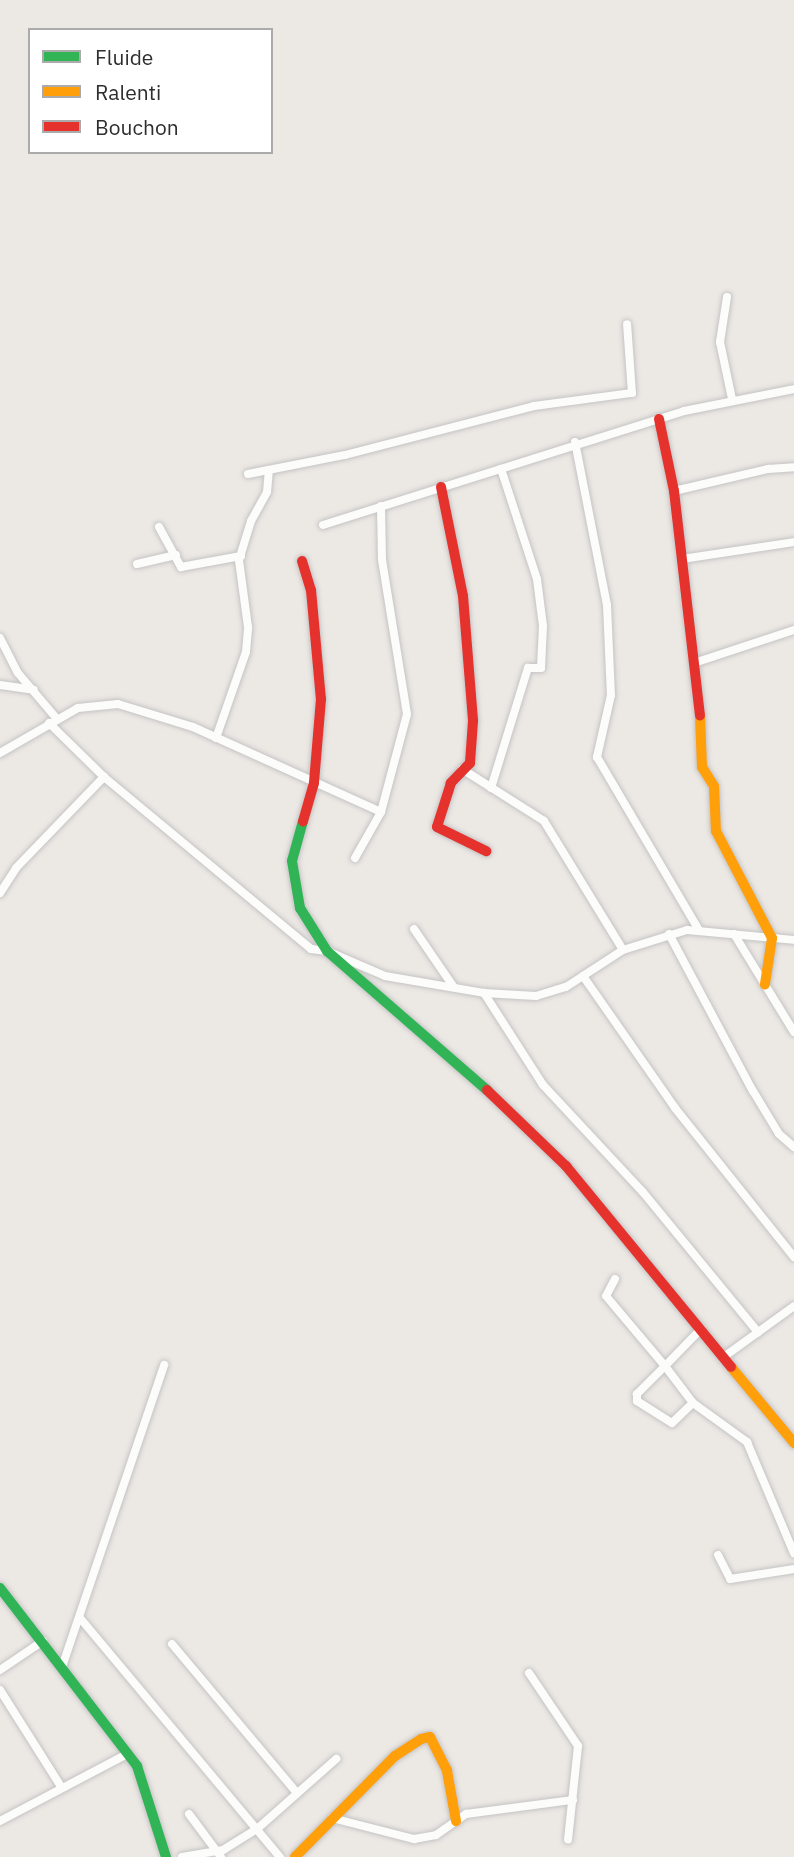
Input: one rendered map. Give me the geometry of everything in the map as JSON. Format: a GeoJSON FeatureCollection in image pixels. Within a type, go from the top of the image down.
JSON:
{"type":"FeatureCollection","features":[{"type":"Feature","properties":{"kind":"street"},"geometry":{"type":"LineString","coordinates":[[727,297],[720,342],[732,399]]}},
{"type":"Feature","properties":{"kind":"street"},"geometry":{"type":"LineString","coordinates":[[248,474],[534,406],[632,393],[627,324]]}},
{"type":"Feature","properties":{"kind":"street"},"geometry":{"type":"LineString","coordinates":[[323,525],[500,469],[575,442],[732,399],[794,389]]}},
{"type":"Feature","properties":{"kind":"street"},"geometry":{"type":"LineString","coordinates":[[659,419],[674,491],[696,662],[702,767],[714,786],[716,831],[772,938],[765,984]]}},
{"type":"Feature","properties":{"kind":"street"},"geometry":{"type":"LineString","coordinates":[[575,442],[607,605],[611,695],[597,757],[699,930]]}},
{"type":"Feature","properties":{"kind":"street"},"geometry":{"type":"LineString","coordinates":[[674,491],[768,469],[794,467]]}},
{"type":"Feature","properties":{"kind":"street"},"geometry":{"type":"LineString","coordinates":[[491,788],[528,668],[541,668],[543,626],[537,579],[500,469]]}},
{"type":"Feature","properties":{"kind":"street"},"geometry":{"type":"LineString","coordinates":[[216,738],[248,638],[241,556],[251,521],[267,492],[269,470]]}},
{"type":"Feature","properties":{"kind":"street"},"geometry":{"type":"LineString","coordinates":[[441,487],[470,652],[472,735],[470,763],[451,783],[437,827],[486,851]]}},
{"type":"Feature","properties":{"kind":"street"},"geometry":{"type":"LineString","coordinates":[[355,858],[381,812],[407,714],[382,559],[381,506]]}},
{"type":"Feature","properties":{"kind":"street"},"geometry":{"type":"LineString","coordinates":[[159,527],[176,555],[178,565],[185,567],[241,556]]}},
{"type":"Feature","properties":{"kind":"street"},"geometry":{"type":"LineString","coordinates":[[682,559],[794,542]]}},
{"type":"Feature","properties":{"kind":"street"},"geometry":{"type":"LineString","coordinates":[[137,564],[176,555]]}},
{"type":"Feature","properties":{"kind":"street"},"geometry":{"type":"LineString","coordinates":[[302,561],[311,590],[321,699],[314,783],[292,861],[292,877],[299,908],[327,950],[530,1127],[725,1356],[794,1443]]}},
{"type":"Feature","properties":{"kind":"street"},"geometry":{"type":"LineString","coordinates":[[696,662],[794,630]]}},
{"type":"Feature","properties":{"kind":"street"},"geometry":{"type":"LineString","coordinates":[[0,638],[18,673],[34,690],[53,721],[104,777],[311,949],[327,950],[385,976],[484,993],[536,996],[566,987],[623,950],[669,934],[699,930],[794,940]]}},
{"type":"Feature","properties":{"kind":"street"},"geometry":{"type":"LineString","coordinates":[[0,685],[34,690]]}},
{"type":"Feature","properties":{"kind":"street"},"geometry":{"type":"LineString","coordinates":[[0,753],[53,721],[85,706],[118,704],[148,710],[381,812]]}},
{"type":"Feature","properties":{"kind":"street"},"geometry":{"type":"LineString","coordinates":[[463,769],[544,821],[623,950]]}},
{"type":"Feature","properties":{"kind":"street"},"geometry":{"type":"LineString","coordinates":[[0,893],[16,868],[104,777]]}},
{"type":"Feature","properties":{"kind":"street"},"geometry":{"type":"LineString","coordinates":[[414,929],[453,986]]}},
{"type":"Feature","properties":{"kind":"street"},"geometry":{"type":"LineString","coordinates":[[669,934],[753,1091],[779,1134],[794,1147]]}},
{"type":"Feature","properties":{"kind":"street"},"geometry":{"type":"LineString","coordinates":[[734,934],[794,1032]]}},
{"type":"Feature","properties":{"kind":"street"},"geometry":{"type":"LineString","coordinates":[[583,976],[675,1108],[794,1257]]}},
{"type":"Feature","properties":{"kind":"street"},"geometry":{"type":"LineString","coordinates":[[484,993],[543,1085],[642,1191],[758,1332]]}},
{"type":"Feature","properties":{"kind":"street"},"geometry":{"type":"LineString","coordinates":[[784,1016],[794,1016]]}},
{"type":"Feature","properties":{"kind":"street"},"geometry":{"type":"LineString","coordinates":[[615,1279],[606,1296],[693,1403],[747,1442],[794,1553]]}},
{"type":"Feature","properties":{"kind":"street"},"geometry":{"type":"LineString","coordinates":[[725,1356],[794,1306]]}},
{"type":"Feature","properties":{"kind":"street"},"geometry":{"type":"LineString","coordinates":[[693,1403],[672,1423],[638,1401],[637,1394],[701,1329]]}},
{"type":"Feature","properties":{"kind":"street"},"geometry":{"type":"LineString","coordinates":[[62,1667],[164,1365]]}},
{"type":"Feature","properties":{"kind":"street"},"geometry":{"type":"LineString","coordinates":[[718,1555],[730,1579],[794,1569]]}},
{"type":"Feature","properties":{"kind":"street"},"geometry":{"type":"LineString","coordinates":[[0,1588],[139,1771],[145,1804],[166,1857]]}},
{"type":"Feature","properties":{"kind":"street"},"geometry":{"type":"LineString","coordinates":[[80,1618],[280,1857]]}},
{"type":"Feature","properties":{"kind":"street"},"geometry":{"type":"LineString","coordinates":[[0,1670],[43,1642]]}},
{"type":"Feature","properties":{"kind":"street"},"geometry":{"type":"LineString","coordinates":[[172,1644],[298,1793]]}},
{"type":"Feature","properties":{"kind":"street"},"geometry":{"type":"LineString","coordinates":[[529,1673],[577,1744],[568,1839]]}},
{"type":"Feature","properties":{"kind":"street"},"geometry":{"type":"LineString","coordinates":[[0,1690],[62,1788]]}},
{"type":"Feature","properties":{"kind":"street"},"geometry":{"type":"LineString","coordinates":[[295,1857],[395,1756],[430,1737],[447,1771],[456,1821]]}},
{"type":"Feature","properties":{"kind":"street"},"geometry":{"type":"LineString","coordinates":[[0,1821],[127,1754]]}},
{"type":"Feature","properties":{"kind":"street"},"geometry":{"type":"LineString","coordinates":[[182,1857],[219,1854],[257,1829],[336,1759]]}},
{"type":"Feature","properties":{"kind":"street"},"geometry":{"type":"LineString","coordinates":[[332,1818],[414,1839],[436,1835],[466,1814],[498,1807],[573,1800]]}},
{"type":"Feature","properties":{"kind":"street"},"geometry":{"type":"LineString","coordinates":[[189,1814],[219,1854]]}},
{"type":"Feature","properties":{"kind":"traffic: fast"},"geometry":{"type":"LineString","coordinates":[[303,821],[292,861],[300,908],[327,951],[487,1090]]}},
{"type":"Feature","properties":{"kind":"traffic: fast"},"geometry":{"type":"LineString","coordinates":[[0,1588],[137,1766],[166,1857]]}},
{"type":"Feature","properties":{"kind":"traffic: slow"},"geometry":{"type":"LineString","coordinates":[[700,715],[702,767],[714,786],[716,831],[772,938],[765,984]]}},
{"type":"Feature","properties":{"kind":"traffic: slow"},"geometry":{"type":"LineString","coordinates":[[731,1367],[794,1443]]}},
{"type":"Feature","properties":{"kind":"traffic: slow"},"geometry":{"type":"LineString","coordinates":[[295,1857],[395,1756],[421,1739],[430,1737],[447,1771],[456,1821]]}},
{"type":"Feature","properties":{"kind":"traffic: jam"},"geometry":{"type":"LineString","coordinates":[[659,419],[674,491],[700,715]]}},
{"type":"Feature","properties":{"kind":"traffic: jam"},"geometry":{"type":"LineString","coordinates":[[441,487],[463,596],[473,721],[470,763],[451,783],[437,827],[486,851]]}},
{"type":"Feature","properties":{"kind":"traffic: jam"},"geometry":{"type":"LineString","coordinates":[[302,561],[311,590],[321,699],[314,783],[303,821]]}},
{"type":"Feature","properties":{"kind":"traffic: jam"},"geometry":{"type":"LineString","coordinates":[[487,1090],[566,1166],[731,1367]]}}]}
